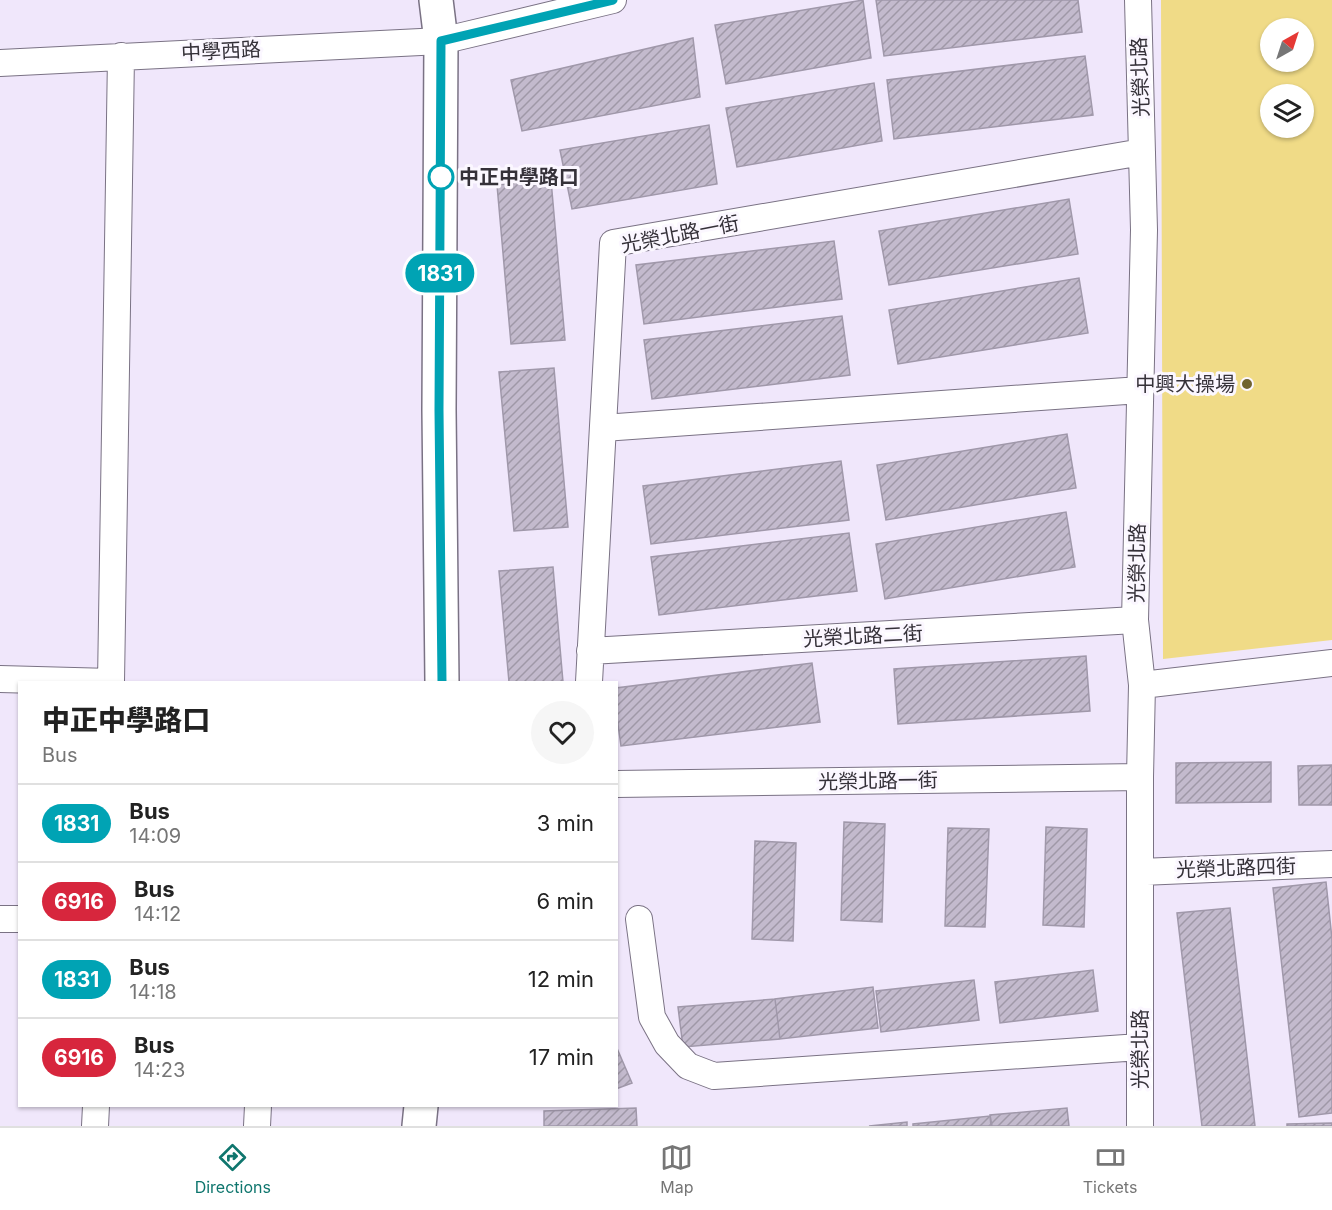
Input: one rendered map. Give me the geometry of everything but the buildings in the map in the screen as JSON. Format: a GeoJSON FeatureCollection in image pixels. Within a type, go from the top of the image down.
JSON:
{"type":"FeatureCollection","features":[{"type":"Feature","properties":{"kind":"main road"},"geometry":{"type":"LineString","coordinates":[[436,0],[441,41],[439,410],[442,681]]}},
{"type":"Feature","properties":{"kind":"main road"},"geometry":{"type":"LineString","coordinates":[[419,1126],[421,1107]]}},
{"type":"Feature","properties":{"kind":"street","name":"中學西路"},"geometry":{"type":"LineString","coordinates":[[0,63],[441,41],[613,0]]}},
{"type":"Feature","properties":{"kind":"street","name":"光榮北路"},"geometry":{"type":"LineString","coordinates":[[1138,0],[1144,230],[1135,620],[1142,685],[1140,1126]]}},
{"type":"Feature","properties":{"kind":"street"},"geometry":{"type":"LineString","coordinates":[[111,681],[121,56]]}},
{"type":"Feature","properties":{"kind":"street","name":"光榮北路一街"},"geometry":{"type":"LineString","coordinates":[[589,681],[613,243],[1142,152]]}},
{"type":"Feature","properties":{"kind":"street"},"geometry":{"type":"LineString","coordinates":[[603,428],[1140,390]]}},
{"type":"Feature","properties":{"kind":"street","name":"光榮北路二街"},"geometry":{"type":"LineString","coordinates":[[590,651],[1135,620]]}},
{"type":"Feature","properties":{"kind":"street"},"geometry":{"type":"LineString","coordinates":[[1142,685],[1332,663]]}},
{"type":"Feature","properties":{"kind":"street"},"geometry":{"type":"LineString","coordinates":[[0,680],[56,681]]}},
{"type":"Feature","properties":{"kind":"street","name":"光榮北路一街"},"geometry":{"type":"LineString","coordinates":[[618,784],[1140,777]]}},
{"type":"Feature","properties":{"kind":"street","name":"光榮北路四街"},"geometry":{"type":"LineString","coordinates":[[1141,872],[1332,864]]}},
{"type":"Feature","properties":{"kind":"street"},"geometry":{"type":"LineString","coordinates":[[0,919],[18,919]]}},
{"type":"Feature","properties":{"kind":"street"},"geometry":{"type":"LineString","coordinates":[[639,919],[652,1017],[667,1044],[688,1066],[714,1076],[1140,1047]]}},
{"type":"Feature","properties":{"kind":"street"},"geometry":{"type":"LineString","coordinates":[[95,1126],[96,1107]]}},
{"type":"Feature","properties":{"kind":"street"},"geometry":{"type":"LineString","coordinates":[[257,1126],[258,1107]]}},
{"type":"Feature","properties":{"kind":"shaded area","name":"中興大操場"},"geometry":{"type":"Polygon","coordinates":[[[1161,0],[1332,0],[1332,640],[1163,659],[1161,0]]]}},
{"type":"Feature","properties":{"kind":"bus line","name":"1831"},"geometry":{"type":"LineString","coordinates":[[442,681],[439,410],[441,41],[613,0]]}},
{"type":"Feature","properties":{"kind":"place","name":"中正中學路口"},"geometry":{"type":"Point","coordinates":[441,177]}},
{"type":"Feature","properties":{"kind":"place","name":"中興大操場"},"geometry":{"type":"Point","coordinates":[1247,384]}}]}
